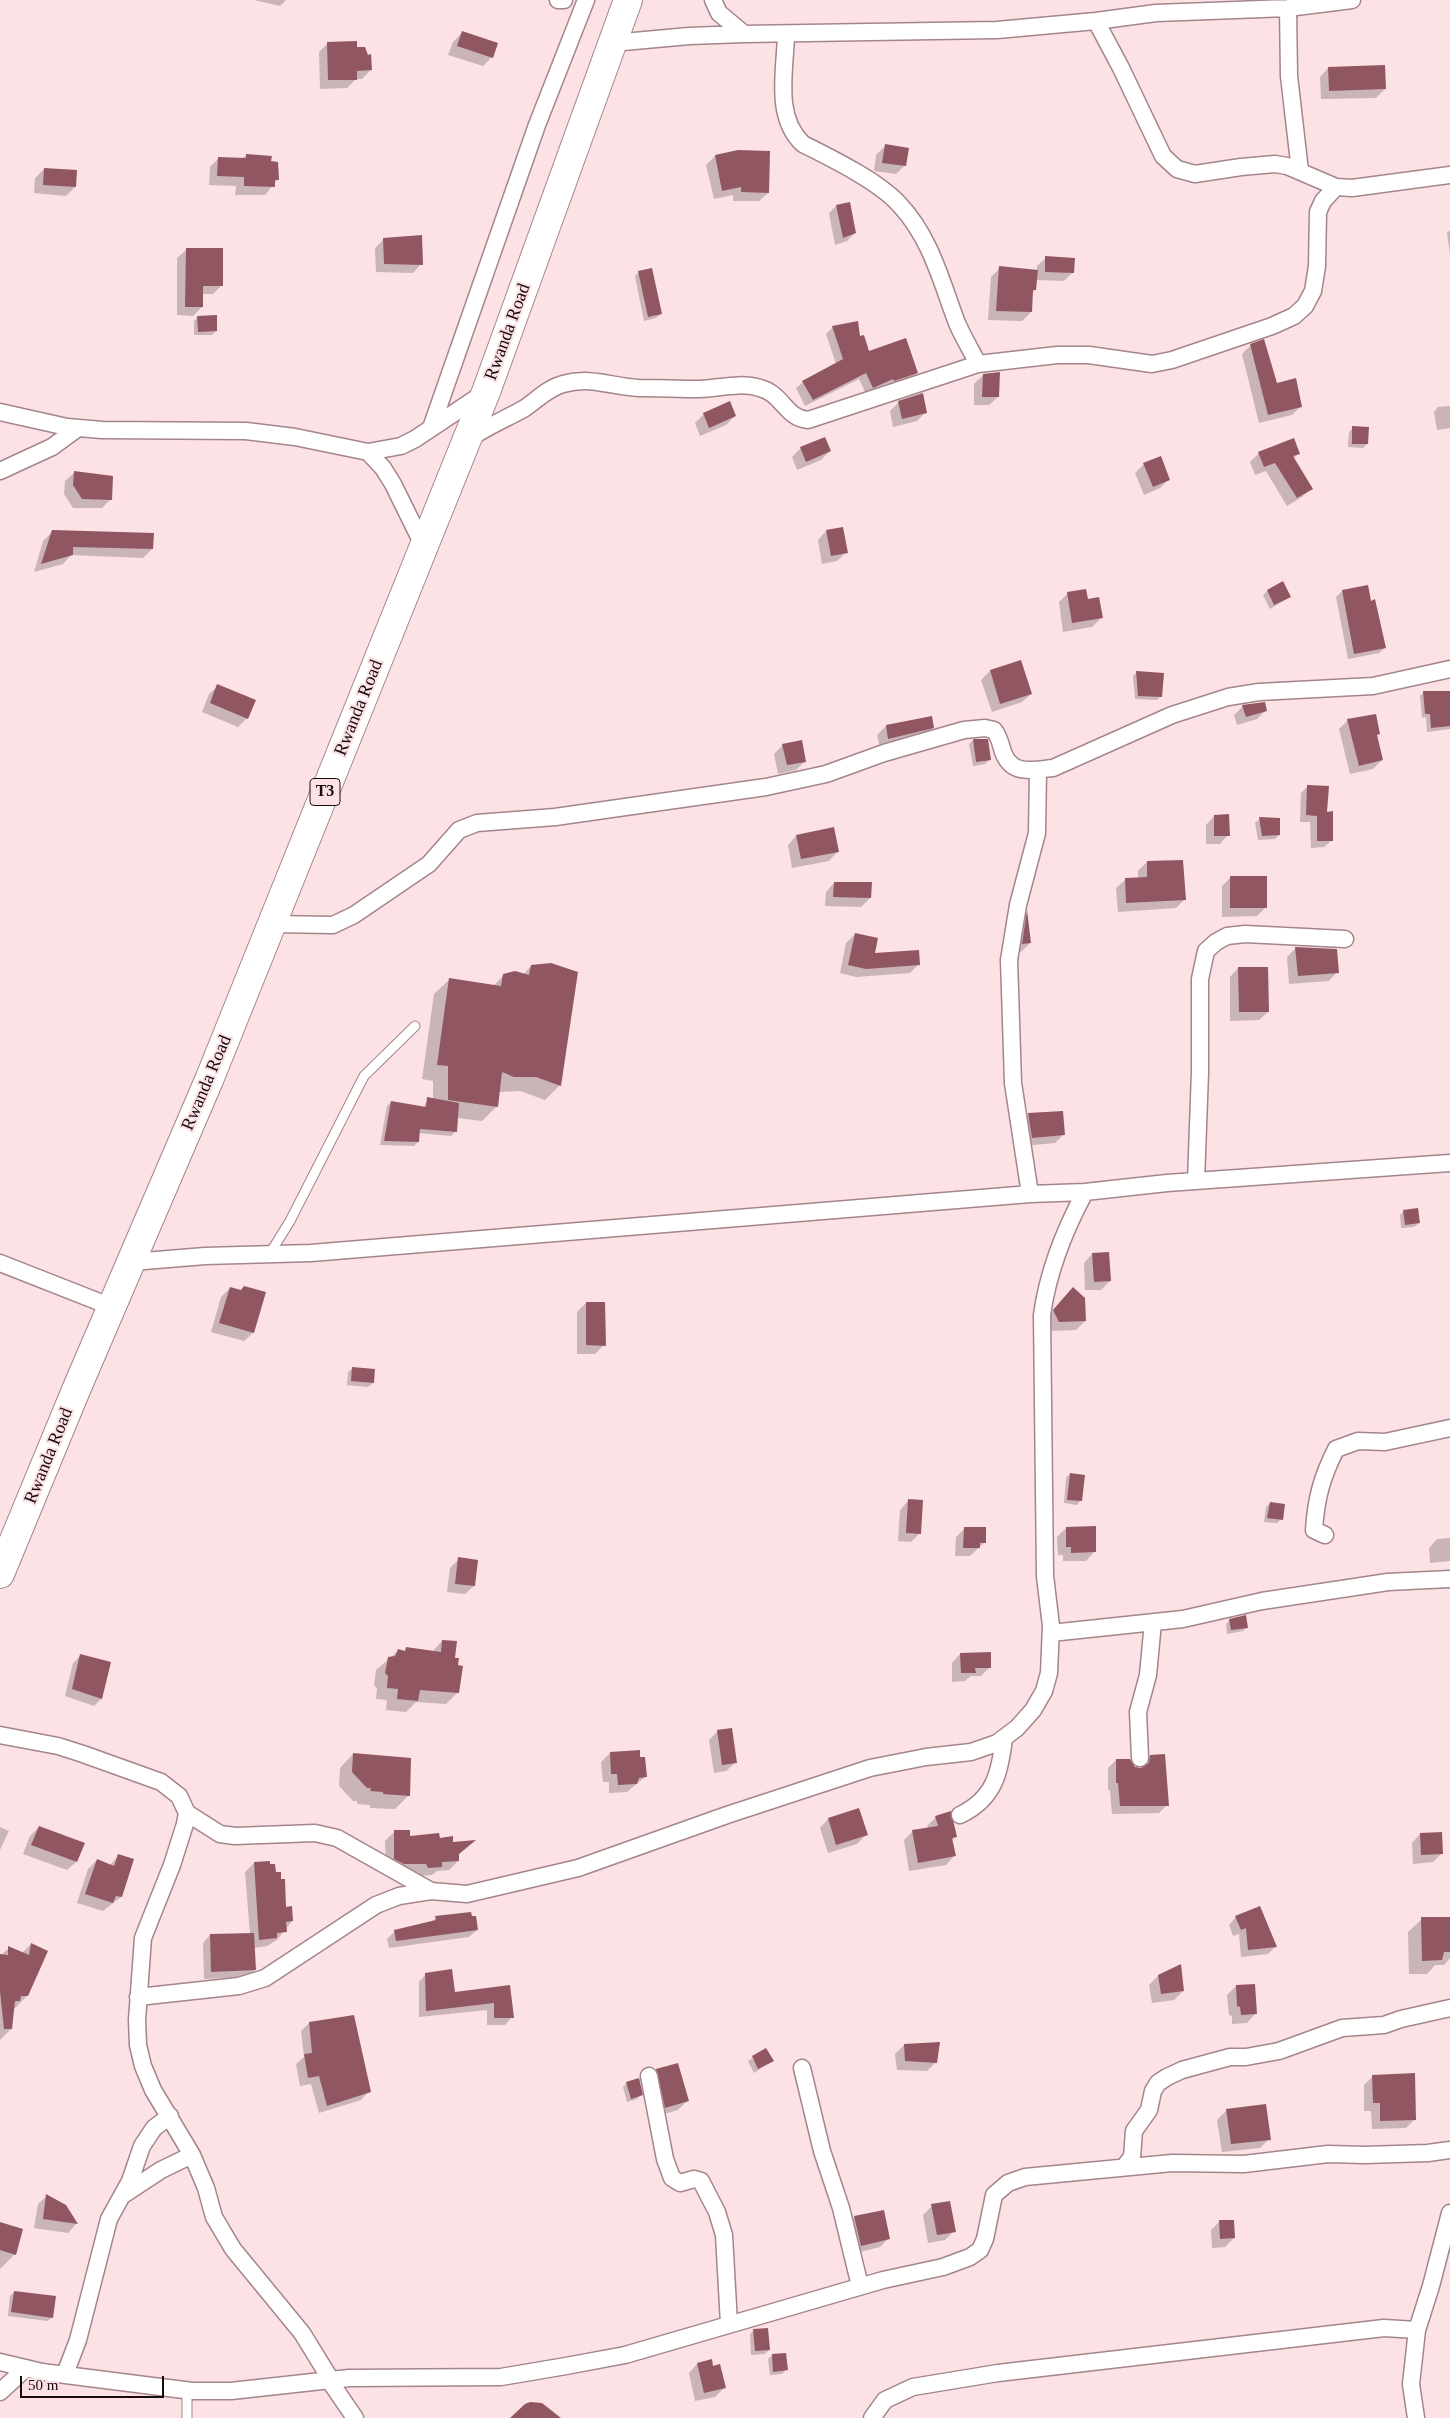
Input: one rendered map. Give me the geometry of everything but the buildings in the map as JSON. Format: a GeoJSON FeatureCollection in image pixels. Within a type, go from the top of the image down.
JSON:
{"type":"FeatureCollection","features":[{"type":"Feature","properties":{"kind":"highway","name":"Rwanda Road"},"geometry":{"type":"LineString","coordinates":[[0,1574],[272,924],[467,440],[628,0]]}},
{"type":"Feature","properties":{"kind":"street"},"geometry":{"type":"LineString","coordinates":[[558,0],[564,0]]}},
{"type":"Feature","properties":{"kind":"street"},"geometry":{"type":"LineString","coordinates":[[431,428],[537,125],[586,0]]}},
{"type":"Feature","properties":{"kind":"street"},"geometry":{"type":"LineString","coordinates":[[713,0],[719,13],[744,34]]}},
{"type":"Feature","properties":{"kind":"street"},"geometry":{"type":"LineString","coordinates":[[612,43],[689,36],[744,34],[786,35],[997,30],[1096,22],[1156,13],[1352,0]]}},
{"type":"Feature","properties":{"kind":"street"},"geometry":{"type":"LineString","coordinates":[[1281,5],[1300,171]]}},
{"type":"Feature","properties":{"kind":"street"},"geometry":{"type":"LineString","coordinates":[[1096,22],[1121,68],[1163,156],[1176,169],[1194,174],[1275,164],[1300,171],[1336,187],[1352,188],[1450,175]]}},
{"type":"Feature","properties":{"kind":"street"},"geometry":{"type":"LineString","coordinates":[[786,35],[784,101],[786,122],[792,134],[803,144],[852,171],[898,203],[916,225],[942,276],[957,323],[978,364]]}},
{"type":"Feature","properties":{"kind":"street"},"geometry":{"type":"LineString","coordinates":[[467,440],[488,426],[527,406],[548,390],[562,384],[581,380],[597,380],[636,388],[700,388],[744,385],[759,387],[773,392],[796,418],[808,420],[978,364],[1026,357],[1073,355],[1089,355],[1152,364],[1172,360],[1287,319],[1305,306],[1313,290],[1317,266],[1318,212],[1323,201],[1336,187]]}},
{"type":"Feature","properties":{"kind":"street"},"geometry":{"type":"LineString","coordinates":[[0,412],[78,428],[155,431],[194,429],[246,431],[295,437],[368,452],[400,446],[486,392]]}},
{"type":"Feature","properties":{"kind":"street"},"geometry":{"type":"LineString","coordinates":[[0,471],[52,447],[78,428]]}},
{"type":"Feature","properties":{"kind":"street"},"geometry":{"type":"LineString","coordinates":[[368,452],[383,468],[393,484],[424,547]]}},
{"type":"Feature","properties":{"kind":"street"},"geometry":{"type":"LineString","coordinates":[[272,924],[333,925],[354,916],[429,864],[459,830],[476,823],[556,817],[800,781],[910,745],[975,728],[994,730],[1007,761],[1013,768],[1038,770],[1053,768],[1172,714],[1228,697],[1259,692],[1373,686],[1450,669]]}},
{"type":"Feature","properties":{"kind":"street"},"geometry":{"type":"LineString","coordinates":[[1030,1194],[1013,1084],[1009,960],[1018,905],[1037,833],[1038,770]]}},
{"type":"Feature","properties":{"kind":"street"},"geometry":{"type":"LineString","coordinates":[[1196,1181],[1200,1082],[1200,979],[1206,951],[1216,942],[1227,936],[1245,934],[1345,939]]}},
{"type":"Feature","properties":{"kind":"street"},"geometry":{"type":"LineString","coordinates":[[132,1262],[205,1256],[269,1255],[1030,1194],[1085,1192],[1196,1181],[1450,1163]]}},
{"type":"Feature","properties":{"kind":"street"},"geometry":{"type":"LineString","coordinates":[[138,1997],[239,1986],[265,1978],[376,1905],[399,1896],[431,1891],[467,1894],[578,1868],[824,1782],[870,1768],[926,1757],[970,1752],[997,1743],[1004,1738],[1033,1710],[1044,1691],[1050,1673],[1052,1634],[1045,1576],[1040,1348],[1042,1315],[1049,1277],[1061,1242],[1085,1192]]}},
{"type":"Feature","properties":{"kind":"street"},"geometry":{"type":"LineString","coordinates":[[0,1263],[112,1306]]}},
{"type":"Feature","properties":{"kind":"street"},"geometry":{"type":"LineString","coordinates":[[1325,1536],[1314,1530],[1315,1506],[1323,1475],[1336,1450],[1358,1441],[1385,1442],[1450,1428]]}},
{"type":"Feature","properties":{"kind":"street"},"geometry":{"type":"LineString","coordinates":[[1052,1634],[1183,1619],[1262,1601],[1388,1582],[1450,1579]]}},
{"type":"Feature","properties":{"kind":"street"},"geometry":{"type":"LineString","coordinates":[[1140,1758],[1138,1712],[1148,1675],[1153,1622]]}},
{"type":"Feature","properties":{"kind":"street"},"geometry":{"type":"LineString","coordinates":[[0,1734],[58,1746],[161,1782],[179,1796],[187,1813],[209,1829],[220,1834],[235,1836],[315,1833],[337,1838],[431,1891]]}},
{"type":"Feature","properties":{"kind":"street"},"geometry":{"type":"LineString","coordinates":[[960,1815],[980,1804],[991,1790],[999,1766],[1004,1738]]}},
{"type":"Feature","properties":{"kind":"street"},"geometry":{"type":"LineString","coordinates":[[187,1813],[172,1865],[143,1938],[138,1997],[138,2045],[143,2066],[154,2090],[192,2155],[206,2188],[214,2216],[233,2249],[302,2333],[355,2418]]}},
{"type":"Feature","properties":{"kind":"street"},"geometry":{"type":"LineString","coordinates":[[1124,2167],[1132,2157],[1134,2131],[1149,2110],[1153,2091],[1158,2083],[1167,2077],[1182,2070],[1230,2057],[1246,2057],[1279,2051],[1342,2028],[1384,2025],[1401,2019],[1450,2008]]}},
{"type":"Feature","properties":{"kind":"street"},"geometry":{"type":"LineString","coordinates":[[802,2068],[822,2151],[841,2208],[860,2286]]}},
{"type":"Feature","properties":{"kind":"street"},"geometry":{"type":"LineString","coordinates":[[650,2076],[665,2159],[672,2178],[680,2183],[694,2179],[701,2181],[721,2222],[726,2259],[729,2324]]}},
{"type":"Feature","properties":{"kind":"street"},"geometry":{"type":"LineString","coordinates":[[64,2374],[78,2340],[109,2219],[134,2170],[142,2146],[154,2128],[170,2116]]}},
{"type":"Feature","properties":{"kind":"street"},"geometry":{"type":"LineString","coordinates":[[0,2362],[64,2374],[187,2391],[231,2391],[349,2378],[501,2377],[625,2355],[860,2286],[943,2267],[970,2257],[980,2250],[985,2239],[994,2195],[1008,2183],[1025,2177],[1172,2163],[1244,2164],[1328,2154],[1374,2155],[1428,2153],[1450,2150]]}},
{"type":"Feature","properties":{"kind":"street"},"geometry":{"type":"LineString","coordinates":[[121,2196],[161,2170],[192,2155]]}},
{"type":"Feature","properties":{"kind":"street"},"geometry":{"type":"LineString","coordinates":[[1416,2418],[1411,2384],[1417,2330],[1432,2286],[1450,2213]]}},
{"type":"Feature","properties":{"kind":"street"},"geometry":{"type":"LineString","coordinates":[[875,2416],[885,2400],[913,2387],[998,2373],[1384,2328],[1417,2330]]}},
{"type":"Feature","properties":{"kind":"street"},"geometry":{"type":"LineString","coordinates":[[0,2392],[26,2368]]}},
{"type":"Feature","properties":{"kind":"lane"},"geometry":{"type":"LineString","coordinates":[[269,1255],[290,1220],[364,1076],[415,1026]]}},
{"type":"Feature","properties":{"kind":"lane"},"geometry":{"type":"LineString","coordinates":[[187,2391],[187,2418]]}}]}
